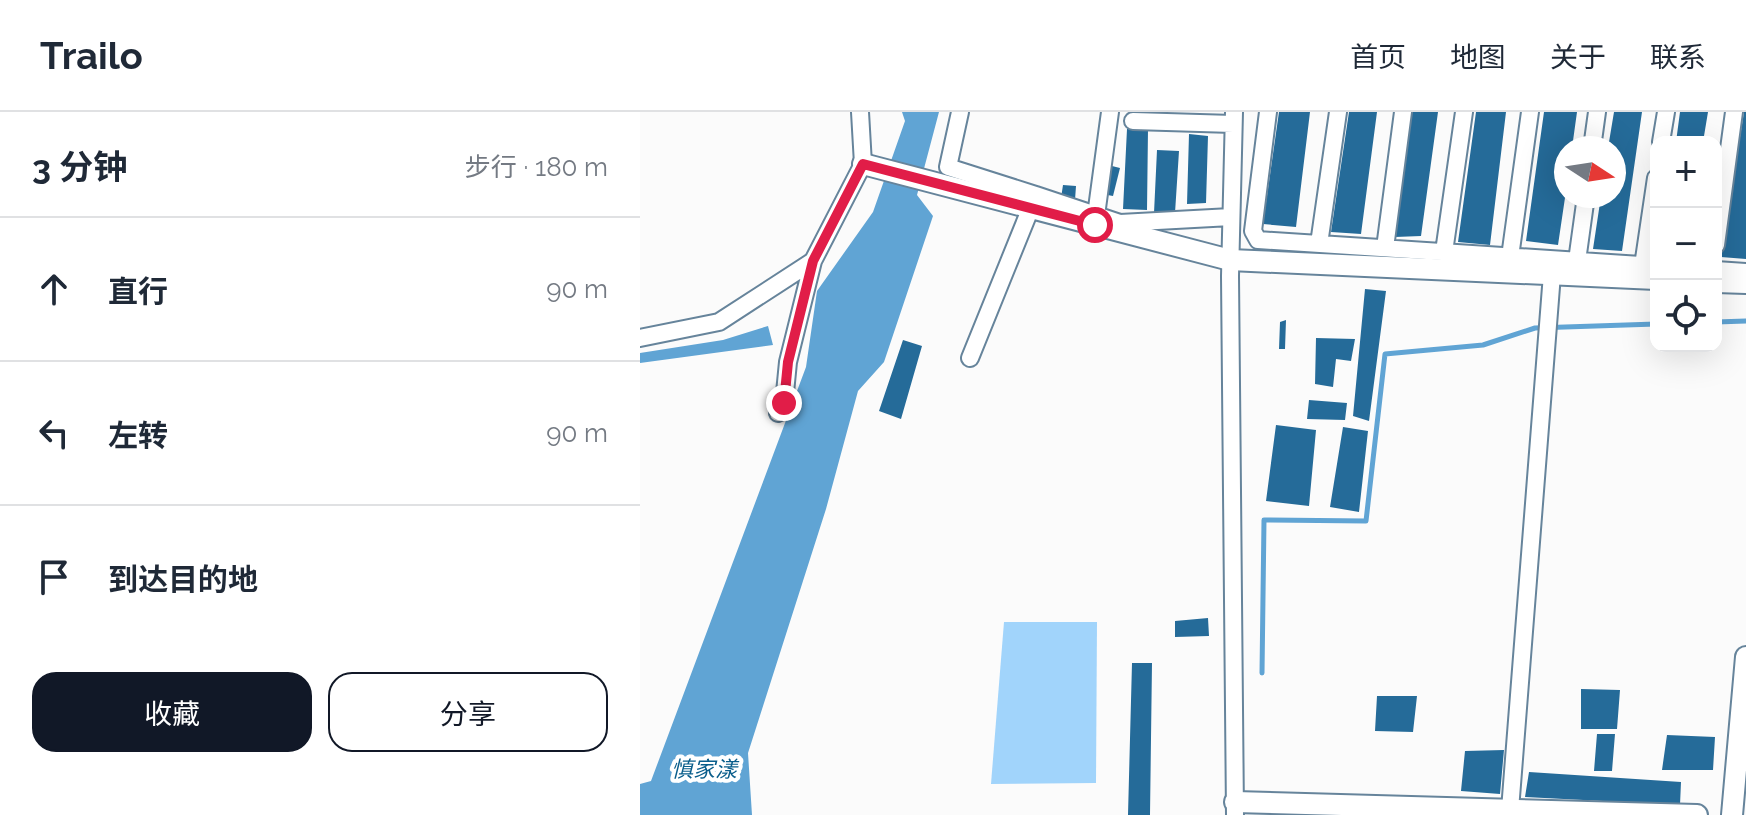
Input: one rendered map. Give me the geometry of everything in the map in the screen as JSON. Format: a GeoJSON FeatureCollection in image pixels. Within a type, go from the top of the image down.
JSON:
{"type":"FeatureCollection","features":[{"type":"Feature","properties":{"kind":"street"},"geometry":{"type":"LineString","coordinates":[[778,413],[784,403],[788,362],[813,261],[863,164],[860,112]]}},
{"type":"Feature","properties":{"kind":"street"},"geometry":{"type":"LineString","coordinates":[[960,112],[948,167],[1033,202]]}},
{"type":"Feature","properties":{"kind":"street"},"geometry":{"type":"LineString","coordinates":[[1096,220],[1110,112]]}},
{"type":"Feature","properties":{"kind":"street"},"geometry":{"type":"LineString","coordinates":[[1268,112],[1253,231],[1258,240],[1577,261],[1650,270]]}},
{"type":"Feature","properties":{"kind":"street"},"geometry":{"type":"LineString","coordinates":[[1319,244],[1338,112]]}},
{"type":"Feature","properties":{"kind":"street"},"geometry":{"type":"LineString","coordinates":[[1385,248],[1403,112]]}},
{"type":"Feature","properties":{"kind":"street"},"geometry":{"type":"LineString","coordinates":[[1444,252],[1464,112]]}},
{"type":"Feature","properties":{"kind":"street"},"geometry":{"type":"LineString","coordinates":[[1510,257],[1530,112]]}},
{"type":"Feature","properties":{"kind":"street"},"geometry":{"type":"LineString","coordinates":[[1594,136],[1597,112]]}},
{"type":"Feature","properties":{"kind":"street"},"geometry":{"type":"LineString","coordinates":[[1662,136],[1666,112]]}},
{"type":"Feature","properties":{"kind":"street"},"geometry":{"type":"LineString","coordinates":[[1721,208],[1734,112]]}},
{"type":"Feature","properties":{"kind":"street"},"geometry":{"type":"LineString","coordinates":[[1133,121],[1234,118],[1230,260],[1235,808],[1697,815]]}},
{"type":"Feature","properties":{"kind":"street"},"geometry":{"type":"LineString","coordinates":[[863,164],[1033,202],[1230,260],[1552,274],[1650,270]]}},
{"type":"Feature","properties":{"kind":"street"},"geometry":{"type":"LineString","coordinates":[[970,358],[1033,202]]}},
{"type":"Feature","properties":{"kind":"street"},"geometry":{"type":"LineString","coordinates":[[1577,261],[1584,208]]}},
{"type":"Feature","properties":{"kind":"street"},"geometry":{"type":"LineString","coordinates":[[1096,220],[1120,223],[1231,217]]}},
{"type":"Feature","properties":{"kind":"street"},"geometry":{"type":"LineString","coordinates":[[640,338],[719,322],[813,261]]}},
{"type":"Feature","properties":{"kind":"street"},"geometry":{"type":"LineString","coordinates":[[1722,270],[1746,272]]}},
{"type":"Feature","properties":{"kind":"street"},"geometry":{"type":"LineString","coordinates":[[1510,810],[1552,274]]}},
{"type":"Feature","properties":{"kind":"street"},"geometry":{"type":"LineString","coordinates":[[1722,282],[1746,283]]}},
{"type":"Feature","properties":{"kind":"street"},"geometry":{"type":"LineString","coordinates":[[1732,815],[1746,657]]}},
{"type":"Feature","properties":{"kind":"shaded area"},"geometry":{"type":"Polygon","coordinates":[[[1004,622],[1097,622],[1096,783],[991,784],[1004,622]]]}},
{"type":"Feature","properties":{"kind":"water","name":"慎家漾"},"geometry":{"type":"Polygon","coordinates":[[[902,112],[939,112],[917,195],[933,216],[884,362],[858,391],[826,509],[748,753],[752,815],[640,815],[640,784],[651,781],[806,367],[817,291],[873,212],[905,121],[902,112]]]}},
{"type":"Feature","properties":{"kind":"water"},"geometry":{"type":"Polygon","coordinates":[[[768,326],[773,345],[640,363],[640,353],[723,340],[768,326]]]}},
{"type":"Feature","properties":{"kind":"building"},"geometry":{"type":"Polygon","coordinates":[[[1279,112],[1310,112],[1296,227],[1263,224],[1279,112]]]}},
{"type":"Feature","properties":{"kind":"building"},"geometry":{"type":"Polygon","coordinates":[[[1349,112],[1377,112],[1361,234],[1331,232],[1349,112]]]}},
{"type":"Feature","properties":{"kind":"building"},"geometry":{"type":"Polygon","coordinates":[[[1412,112],[1438,112],[1421,236],[1395,237],[1412,112]]]}},
{"type":"Feature","properties":{"kind":"building"},"geometry":{"type":"Polygon","coordinates":[[[1476,112],[1506,112],[1490,245],[1458,242],[1476,112]]]}},
{"type":"Feature","properties":{"kind":"building"},"geometry":{"type":"Polygon","coordinates":[[[1544,112],[1577,112],[1574,136],[1554,136],[1554,208],[1563,208],[1558,245],[1526,241],[1544,112]]]}},
{"type":"Feature","properties":{"kind":"building"},"geometry":{"type":"Polygon","coordinates":[[[1614,112],[1642,112],[1622,251],[1593,249],[1599,208],[1626,208],[1626,136],[1610,136],[1614,112]]]}},
{"type":"Feature","properties":{"kind":"building"},"geometry":{"type":"Polygon","coordinates":[[[1680,112],[1708,112],[1704,136],[1677,136],[1680,112]]]}},
{"type":"Feature","properties":{"kind":"building"},"geometry":{"type":"Polygon","coordinates":[[[1746,112],[1746,259],[1722,257],[1746,112]]]}},
{"type":"Feature","properties":{"kind":"building"},"geometry":{"type":"Polygon","coordinates":[[[1127,129],[1148,129],[1147,210],[1123,209],[1127,129]]]}},
{"type":"Feature","properties":{"kind":"building"},"geometry":{"type":"Polygon","coordinates":[[[1189,134],[1208,136],[1206,203],[1187,204],[1189,134]]]}},
{"type":"Feature","properties":{"kind":"building"},"geometry":{"type":"Polygon","coordinates":[[[1157,150],[1179,151],[1175,213],[1154,213],[1157,150]]]}},
{"type":"Feature","properties":{"kind":"building"},"geometry":{"type":"Polygon","coordinates":[[[1108,165],[1120,168],[1113,196],[1102,194],[1108,165]]]}},
{"type":"Feature","properties":{"kind":"building"},"geometry":{"type":"Polygon","coordinates":[[[1063,185],[1076,186],[1075,200],[1061,198],[1063,185]]]}},
{"type":"Feature","properties":{"kind":"building"},"geometry":{"type":"Polygon","coordinates":[[[1365,289],[1386,291],[1369,421],[1353,416],[1365,289]]]}},
{"type":"Feature","properties":{"kind":"building"},"geometry":{"type":"Polygon","coordinates":[[[1286,320],[1285,349],[1279,349],[1280,322],[1286,320]]]}},
{"type":"Feature","properties":{"kind":"building"},"geometry":{"type":"Polygon","coordinates":[[[1316,338],[1355,339],[1351,361],[1336,359],[1333,387],[1315,384],[1316,338]]]}},
{"type":"Feature","properties":{"kind":"building"},"geometry":{"type":"Polygon","coordinates":[[[903,340],[922,346],[901,419],[879,411],[903,340]]]}},
{"type":"Feature","properties":{"kind":"building"},"geometry":{"type":"Polygon","coordinates":[[[1309,400],[1347,403],[1345,420],[1307,419],[1309,400]]]}},
{"type":"Feature","properties":{"kind":"building"},"geometry":{"type":"Polygon","coordinates":[[[1276,425],[1316,430],[1309,506],[1266,501],[1276,425]]]}},
{"type":"Feature","properties":{"kind":"building"},"geometry":{"type":"Polygon","coordinates":[[[1343,427],[1368,431],[1359,512],[1330,507],[1343,427]]]}},
{"type":"Feature","properties":{"kind":"building"},"geometry":{"type":"Polygon","coordinates":[[[1208,618],[1209,636],[1175,637],[1175,621],[1208,618]]]}},
{"type":"Feature","properties":{"kind":"building"},"geometry":{"type":"Polygon","coordinates":[[[1132,663],[1152,663],[1150,815],[1128,815],[1132,663]]]}},
{"type":"Feature","properties":{"kind":"building"},"geometry":{"type":"Polygon","coordinates":[[[1581,689],[1620,690],[1617,729],[1581,729],[1581,689]]]}},
{"type":"Feature","properties":{"kind":"building"},"geometry":{"type":"Polygon","coordinates":[[[1377,696],[1417,696],[1413,732],[1375,731],[1377,696]]]}},
{"type":"Feature","properties":{"kind":"building"},"geometry":{"type":"Polygon","coordinates":[[[1597,734],[1615,734],[1612,771],[1594,771],[1597,734]]]}},
{"type":"Feature","properties":{"kind":"building"},"geometry":{"type":"Polygon","coordinates":[[[1667,735],[1715,737],[1713,770],[1662,770],[1667,735]]]}},
{"type":"Feature","properties":{"kind":"building"},"geometry":{"type":"Polygon","coordinates":[[[1504,750],[1500,794],[1461,791],[1465,751],[1504,750]]]}},
{"type":"Feature","properties":{"kind":"building"},"geometry":{"type":"Polygon","coordinates":[[[1529,772],[1681,782],[1680,805],[1525,797],[1529,772]]]}},
{"type":"Feature","properties":{"kind":"waterway"},"geometry":{"type":"LineString","coordinates":[[1722,322],[1746,321]]}},
{"type":"Feature","properties":{"kind":"waterway"},"geometry":{"type":"LineString","coordinates":[[1262,673],[1264,520],[1366,521],[1385,354],[1483,345],[1535,328],[1650,324]]}},
{"type":"Feature","properties":{"kind":"route"},"geometry":{"type":"LineString","coordinates":[[784,403],[788,362],[813,261],[863,164],[1095,225]]}}]}
